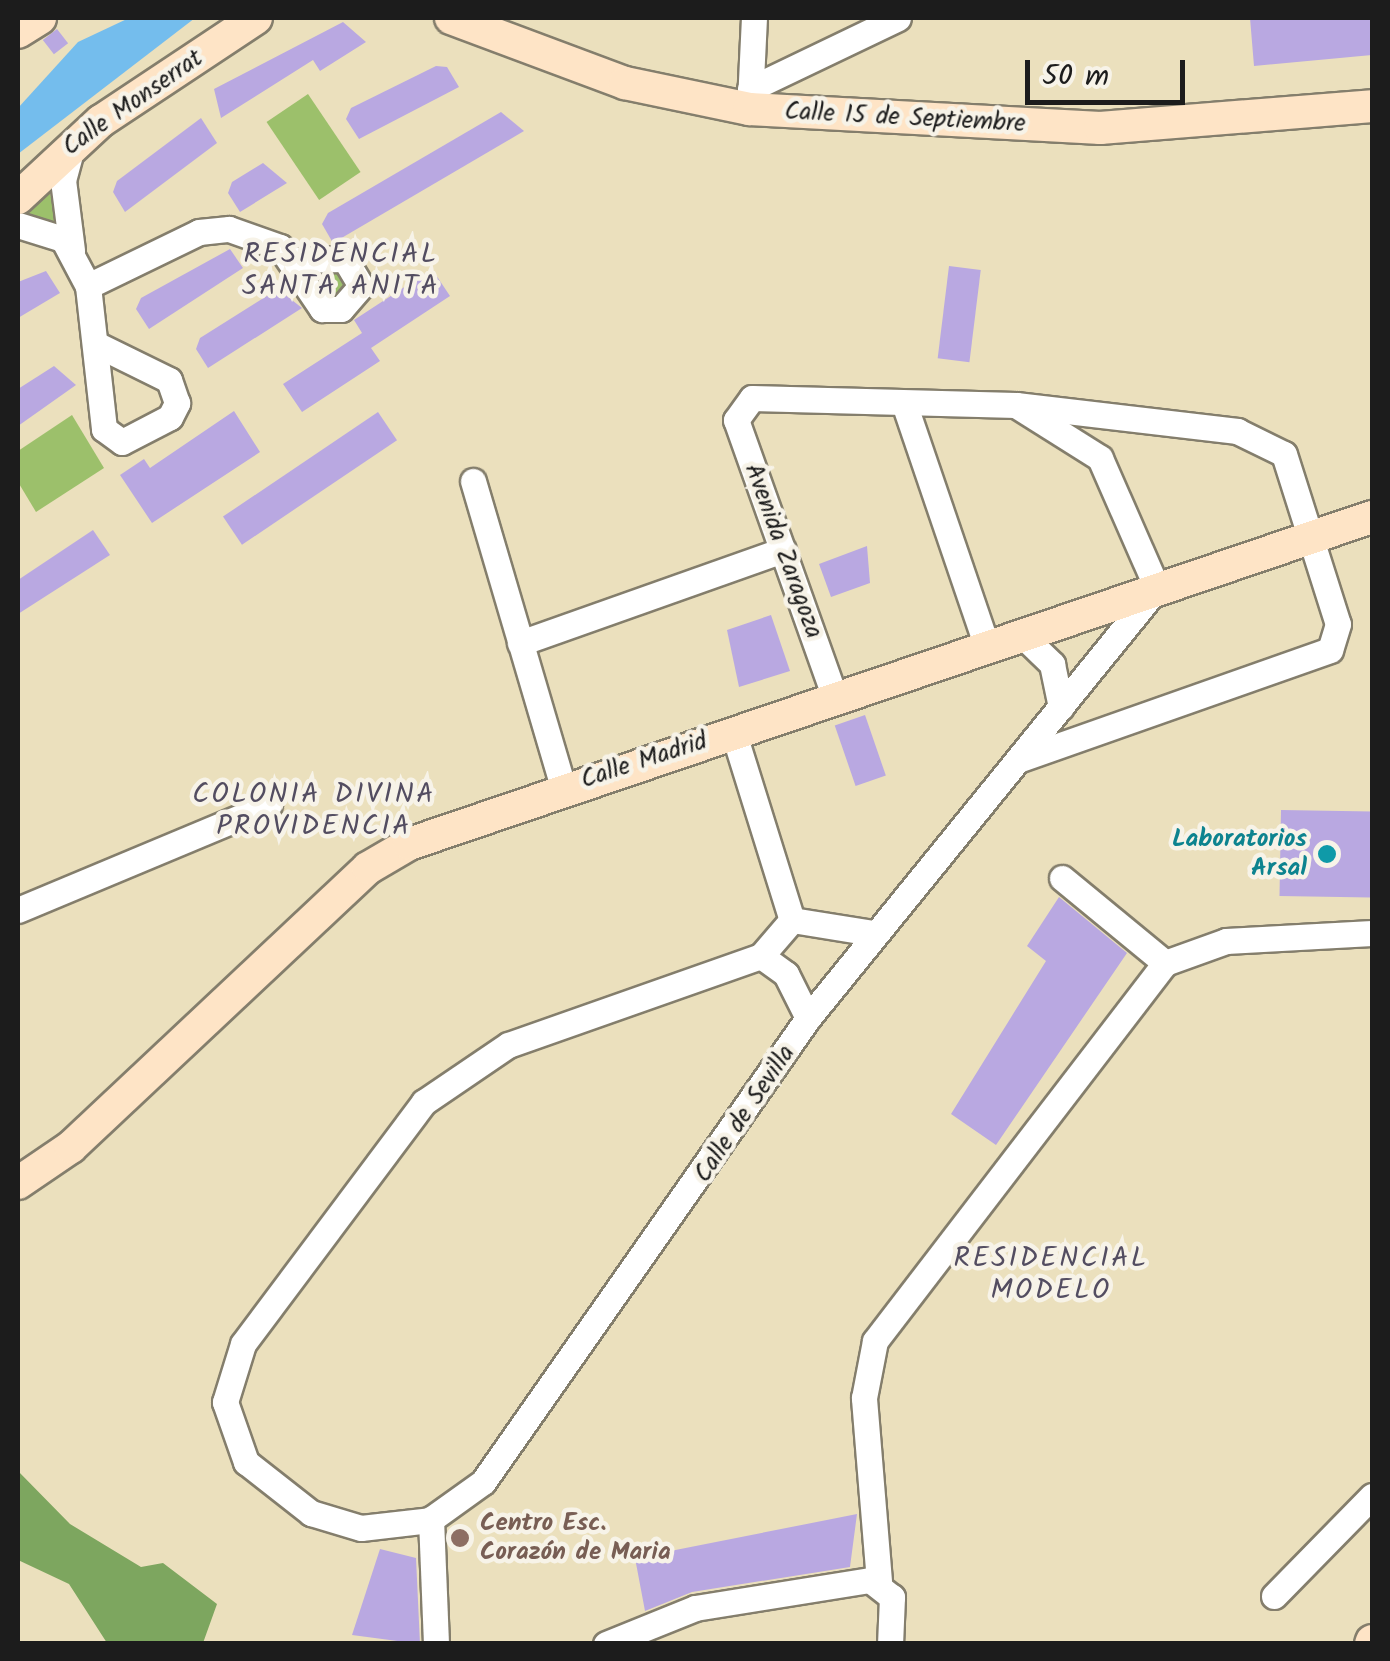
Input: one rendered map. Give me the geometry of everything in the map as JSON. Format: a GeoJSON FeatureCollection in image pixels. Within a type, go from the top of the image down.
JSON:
{"type":"FeatureCollection","features":[{"type":"Feature","properties":{"kind":"street"},"geometry":{"type":"LineString","coordinates":[[18,32],[40,18]]}},
{"type":"Feature","properties":{"kind":"street","name":"Calle Monserrat"},"geometry":{"type":"LineString","coordinates":[[18,198],[74,143],[256,18]]}},
{"type":"Feature","properties":{"kind":"street","name":"Calle 15 de Septiembre"},"geometry":{"type":"LineString","coordinates":[[451,18],[625,83],[750,100],[1100,128],[1372,106]]}},
{"type":"Feature","properties":{"kind":"street"},"geometry":{"type":"LineString","coordinates":[[750,100],[754,18]]}},
{"type":"Feature","properties":{"kind":"street"},"geometry":{"type":"LineString","coordinates":[[750,100],[898,18]]}},
{"type":"Feature","properties":{"kind":"street"},"geometry":{"type":"LineString","coordinates":[[74,143],[63,180],[72,250],[88,286],[98,345]]}},
{"type":"Feature","properties":{"kind":"street"},"geometry":{"type":"LineString","coordinates":[[18,225],[52,231],[72,250]]}},
{"type":"Feature","properties":{"kind":"street"},"geometry":{"type":"LineString","coordinates":[[88,286],[199,232],[229,229],[292,260]]}},
{"type":"Feature","properties":{"kind":"street","name":"Avenida Zaragoza"},"geometry":{"type":"LineString","coordinates":[[834,696],[738,406],[752,398],[904,403]]}},
{"type":"Feature","properties":{"kind":"street"},"geometry":{"type":"LineString","coordinates":[[986,644],[904,403],[1016,405],[1268,441],[1284,454],[1340,633],[1330,650],[1020,759]]}},
{"type":"Feature","properties":{"kind":"street"},"geometry":{"type":"LineString","coordinates":[[1016,405],[1100,458],[1157,588]]}},
{"type":"Feature","properties":{"kind":"street"},"geometry":{"type":"LineString","coordinates":[[473,481],[563,787]]}},
{"type":"Feature","properties":{"kind":"street","name":"Calle Madrid"},"geometry":{"type":"LineString","coordinates":[[18,1183],[70,1146],[368,868],[563,787],[1372,516]]}},
{"type":"Feature","properties":{"kind":"street"},"geometry":{"type":"LineString","coordinates":[[520,643],[783,550]]}},
{"type":"Feature","properties":{"kind":"street","name":"Calle de Sevilla"},"geometry":{"type":"LineString","coordinates":[[432,1520],[483,1482],[808,1018],[872,934],[1157,588]]}},
{"type":"Feature","properties":{"kind":"street"},"geometry":{"type":"LineString","coordinates":[[1020,633],[1052,664],[1060,707]]}},
{"type":"Feature","properties":{"kind":"street"},"geometry":{"type":"LineString","coordinates":[[733,731],[792,920]]}},
{"type":"Feature","properties":{"kind":"street"},"geometry":{"type":"LineString","coordinates":[[18,910],[269,805]]}},
{"type":"Feature","properties":{"kind":"street"},"geometry":{"type":"LineString","coordinates":[[1062,878],[1165,963]]}},
{"type":"Feature","properties":{"kind":"street"},"geometry":{"type":"LineString","coordinates":[[792,920],[872,934]]}},
{"type":"Feature","properties":{"kind":"street"},"geometry":{"type":"LineString","coordinates":[[436,1644],[432,1520],[361,1528],[275,1492],[246,1462],[225,1402],[243,1344],[424,1102],[508,1045],[762,956],[792,920]]}},
{"type":"Feature","properties":{"kind":"street"},"geometry":{"type":"LineString","coordinates":[[890,1644],[892,1597],[878,1582],[864,1398],[875,1341],[1165,963],[1226,941],[1372,933]]}},
{"type":"Feature","properties":{"kind":"street"},"geometry":{"type":"LineString","coordinates":[[762,956],[786,974],[808,1018]]}},
{"type":"Feature","properties":{"kind":"street"},"geometry":{"type":"LineString","coordinates":[[1274,1596],[1372,1496]]}},
{"type":"Feature","properties":{"kind":"street"},"geometry":{"type":"LineString","coordinates":[[606,1644],[695,1608],[878,1582]]}},
{"type":"Feature","properties":{"kind":"green space"},"geometry":{"type":"Polygon","coordinates":[[[308,94],[361,172],[319,200],[267,122],[308,94]]]}},
{"type":"Feature","properties":{"kind":"green space"},"geometry":{"type":"Polygon","coordinates":[[[48,187],[59,224],[18,211],[48,187]]]}},
{"type":"Feature","properties":{"kind":"green space"},"geometry":{"type":"Polygon","coordinates":[[[306,267],[346,269],[348,290],[328,300],[306,267]]]}},
{"type":"Feature","properties":{"kind":"green space"},"geometry":{"type":"Polygon","coordinates":[[[72,415],[104,468],[36,512],[18,482],[18,451],[72,415]]]}},
{"type":"Feature","properties":{"kind":"green space"},"geometry":{"type":"Polygon","coordinates":[[[18,1471],[70,1524],[141,1567],[163,1563],[217,1604],[203,1643],[107,1643],[69,1584],[18,1560],[18,1471]]]}},
{"type":"Feature","properties":{"kind":"water"},"geometry":{"type":"Polygon","coordinates":[[[129,18],[195,18],[18,154],[18,108],[78,42],[129,18]]]}},
{"type":"Feature","properties":{"kind":"building"},"geometry":{"type":"Polygon","coordinates":[[[1250,18],[1372,18],[1372,55],[1254,66],[1250,18]]]}},
{"type":"Feature","properties":{"kind":"building"},"geometry":{"type":"Polygon","coordinates":[[[343,22],[366,42],[320,71],[313,60],[221,118],[214,89],[343,22]]]}},
{"type":"Feature","properties":{"kind":"building"},"geometry":{"type":"Polygon","coordinates":[[[57,29],[68,43],[54,54],[43,40],[57,29]]]}},
{"type":"Feature","properties":{"kind":"building"},"geometry":{"type":"Polygon","coordinates":[[[436,66],[447,67],[459,87],[359,139],[346,119],[351,108],[436,66]]]}},
{"type":"Feature","properties":{"kind":"building"},"geometry":{"type":"Polygon","coordinates":[[[501,112],[524,131],[333,243],[322,224],[328,213],[501,112]]]}},
{"type":"Feature","properties":{"kind":"building"},"geometry":{"type":"Polygon","coordinates":[[[201,118],[217,143],[125,212],[113,192],[117,181],[201,118]]]}},
{"type":"Feature","properties":{"kind":"building"},"geometry":{"type":"Polygon","coordinates":[[[263,163],[287,183],[240,212],[228,193],[232,182],[263,163]]]}},
{"type":"Feature","properties":{"kind":"building"},"geometry":{"type":"Polygon","coordinates":[[[230,249],[243,268],[149,329],[136,309],[141,298],[230,249]]]}},
{"type":"Feature","properties":{"kind":"building"},"geometry":{"type":"Polygon","coordinates":[[[949,266],[981,270],[969,362],[938,358],[949,266]]]}},
{"type":"Feature","properties":{"kind":"building"},"geometry":{"type":"Polygon","coordinates":[[[432,269],[450,296],[371,348],[380,361],[302,412],[283,384],[362,333],[354,320],[432,269]]]}},
{"type":"Feature","properties":{"kind":"building"},"geometry":{"type":"Polygon","coordinates":[[[46,271],[60,293],[18,318],[18,282],[46,271]]]}},
{"type":"Feature","properties":{"kind":"building"},"geometry":{"type":"Polygon","coordinates":[[[278,289],[302,308],[208,368],[196,349],[200,338],[278,289]]]}},
{"type":"Feature","properties":{"kind":"building"},"geometry":{"type":"Polygon","coordinates":[[[54,366],[76,385],[18,426],[18,389],[54,366]]]}},
{"type":"Feature","properties":{"kind":"building"},"geometry":{"type":"Polygon","coordinates":[[[234,411],[260,452],[152,523],[120,475],[144,459],[150,468],[234,411]]]}},
{"type":"Feature","properties":{"kind":"building"},"geometry":{"type":"Polygon","coordinates":[[[378,412],[397,440],[242,545],[223,517],[378,412]]]}},
{"type":"Feature","properties":{"kind":"building"},"geometry":{"type":"Polygon","coordinates":[[[93,530],[110,555],[18,614],[18,580],[93,530]]]}},
{"type":"Feature","properties":{"kind":"building"},"geometry":{"type":"Polygon","coordinates":[[[867,546],[870,583],[831,597],[819,564],[867,546]]]}},
{"type":"Feature","properties":{"kind":"building"},"geometry":{"type":"Polygon","coordinates":[[[771,615],[790,671],[739,687],[727,630],[771,615]]]}},
{"type":"Feature","properties":{"kind":"building"},"geometry":{"type":"Polygon","coordinates":[[[865,715],[886,776],[856,786],[835,725],[865,715]]]}},
{"type":"Feature","properties":{"kind":"building","name":"Laboratorios Arsal"},"geometry":{"type":"Polygon","coordinates":[[[1281,810],[1372,812],[1370,898],[1279,896],[1281,810]]]}},
{"type":"Feature","properties":{"kind":"building"},"geometry":{"type":"Polygon","coordinates":[[[1059,897],[1127,953],[996,1145],[951,1114],[1046,961],[1027,946],[1059,897]]]}},
{"type":"Feature","properties":{"kind":"building"},"geometry":{"type":"Polygon","coordinates":[[[857,1514],[850,1567],[692,1592],[645,1611],[635,1558],[857,1514]]]}},
{"type":"Feature","properties":{"kind":"building"},"geometry":{"type":"Polygon","coordinates":[[[380,1549],[416,1558],[420,1644],[352,1635],[380,1549]]]}},
{"type":"Feature","properties":{"kind":"place","name":"Laboratorios Arsal"},"geometry":{"type":"Point","coordinates":[1327,854]}},
{"type":"Feature","properties":{"kind":"place","name":"Centro Esc. Corazón de Maria"},"geometry":{"type":"Point","coordinates":[460,1538]}},
{"type":"Feature","properties":{"kind":"district","name":"RESIDENCIAL SANTA ANITA"},"geometry":{"type":"Point","coordinates":[341,271]}},
{"type":"Feature","properties":{"kind":"district","name":"COLONIA DIVINA PROVIDENCIA"},"geometry":{"type":"Point","coordinates":[314,811]}},
{"type":"Feature","properties":{"kind":"district","name":"RESIDENCIAL MODELO"},"geometry":{"type":"Point","coordinates":[1051,1275]}}]}
